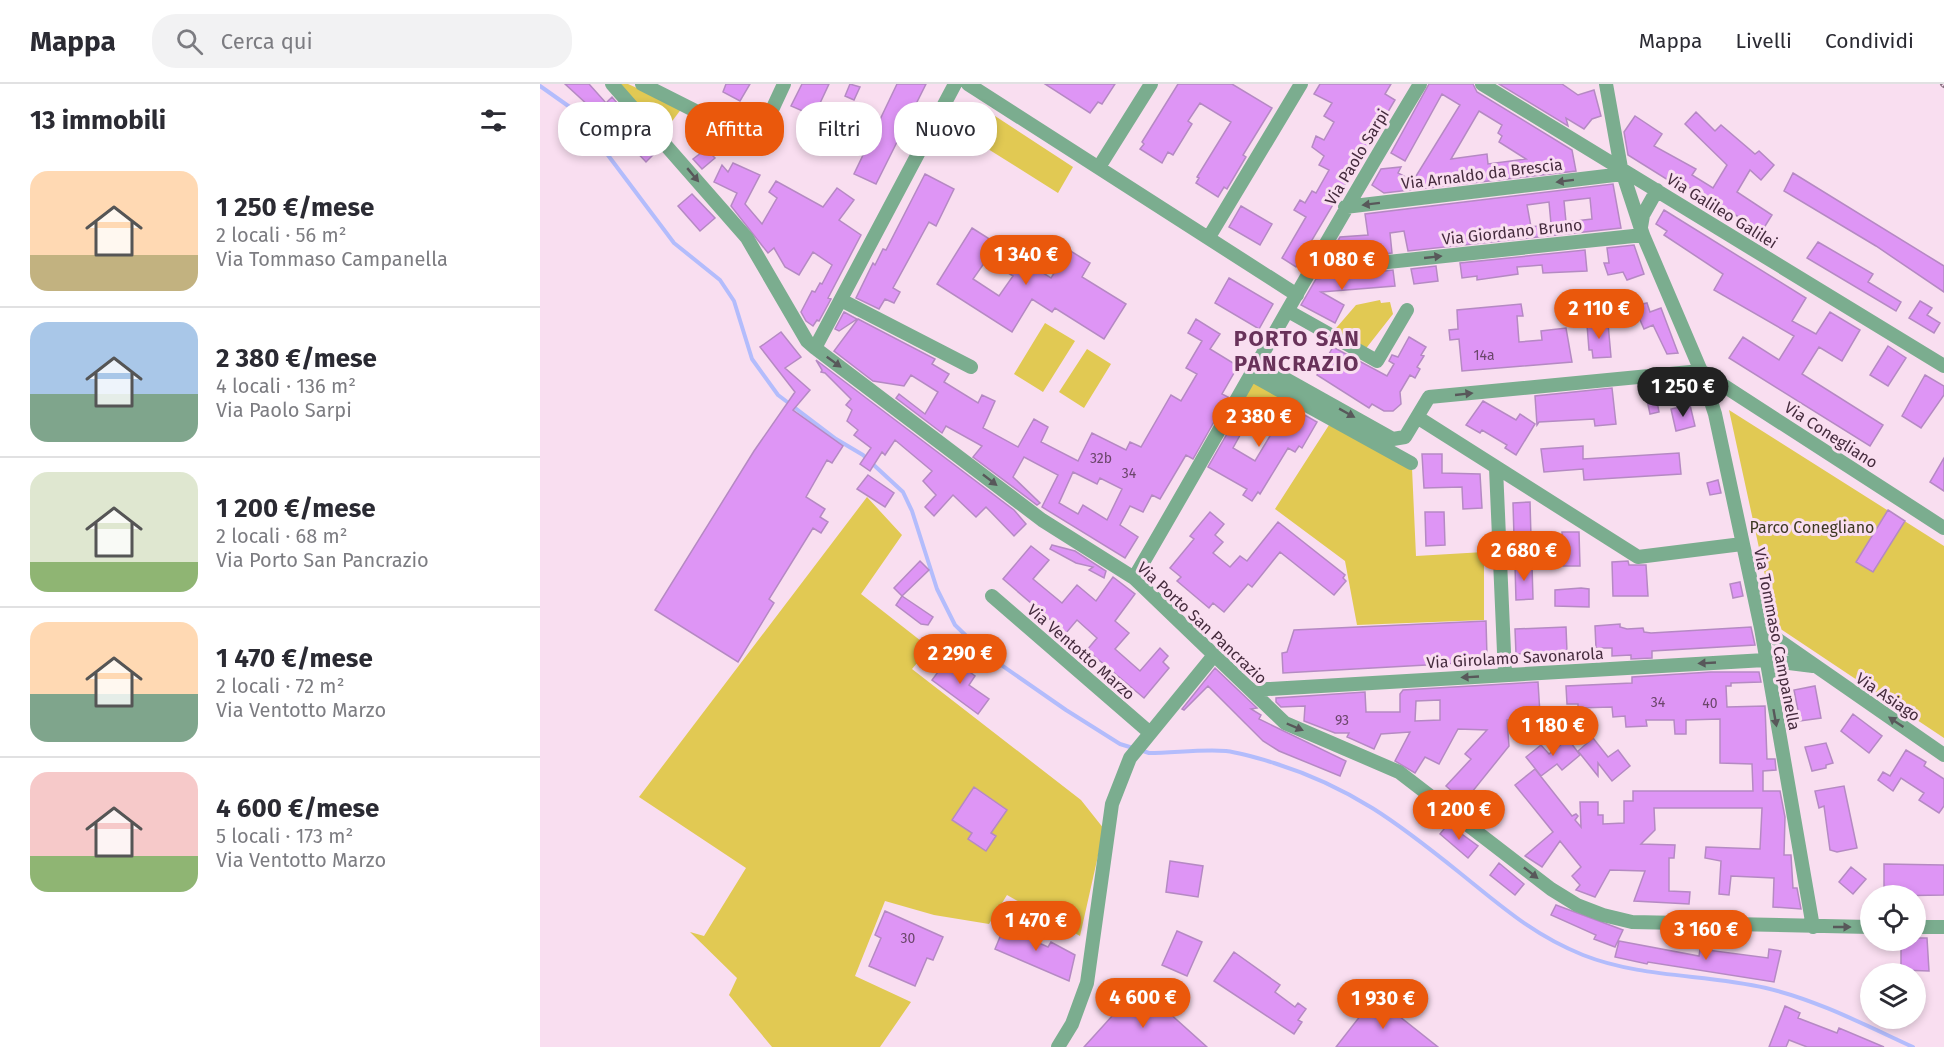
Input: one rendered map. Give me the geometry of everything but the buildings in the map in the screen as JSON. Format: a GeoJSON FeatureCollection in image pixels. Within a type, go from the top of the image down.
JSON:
{"type":"FeatureCollection","features":[{"type":"Feature","properties":{"kind":"street","name":"Via Porto San Pancrazio"},"geometry":{"type":"LineString","coordinates":[[612,84],[747,238],[807,341],[1042,520],[1134,578],[1251,690]]}},
{"type":"Feature","properties":{"kind":"street"},"geometry":{"type":"LineString","coordinates":[[642,84],[757,142],[784,84]]}},
{"type":"Feature","properties":{"kind":"street"},"geometry":{"type":"LineString","coordinates":[[815,348],[955,84]]}},
{"type":"Feature","properties":{"kind":"street"},"geometry":{"type":"LineString","coordinates":[[968,84],[1297,295]]}},
{"type":"Feature","properties":{"kind":"street"},"geometry":{"type":"LineString","coordinates":[[1099,167],[1151,84]]}},
{"type":"Feature","properties":{"kind":"street"},"geometry":{"type":"LineString","coordinates":[[1209,237],[1301,84]]}},
{"type":"Feature","properties":{"kind":"street","name":"Via Paolo Sarpi"},"geometry":{"type":"LineString","coordinates":[[1134,578],[1312,270],[1345,207],[1420,84]]}},
{"type":"Feature","properties":{"kind":"street","name":"Via Galileo Galilei"},"geometry":{"type":"LineString","coordinates":[[1482,84],[1944,366]]}},
{"type":"Feature","properties":{"kind":"street","name":"Via Tommaso Campanella"},"geometry":{"type":"LineString","coordinates":[[1606,84],[1611,126],[1622,171],[1642,231],[1701,370],[1715,414],[1761,628],[1813,927]]}},
{"type":"Feature","properties":{"kind":"street"},"geometry":{"type":"LineString","coordinates":[[1600,155],[1610,135],[1611,126]]}},
{"type":"Feature","properties":{"kind":"street","name":"Via Arnaldo da Brescia"},"geometry":{"type":"LineString","coordinates":[[1345,207],[1622,171]]}},
{"type":"Feature","properties":{"kind":"street"},"geometry":{"type":"LineString","coordinates":[[1642,231],[1643,215],[1657,190]]}},
{"type":"Feature","properties":{"kind":"street","name":"Via Giordano Bruno"},"geometry":{"type":"LineString","coordinates":[[1312,270],[1642,231]]}},
{"type":"Feature","properties":{"kind":"street"},"geometry":{"type":"LineString","coordinates":[[841,300],[971,367]]}},
{"type":"Feature","properties":{"kind":"street"},"geometry":{"type":"LineString","coordinates":[[1288,311],[1377,361],[1407,310]]}},
{"type":"Feature","properties":{"kind":"street"},"geometry":{"type":"LineString","coordinates":[[1255,369],[1393,439],[1405,437],[1429,397],[1701,370]]}},
{"type":"Feature","properties":{"kind":"street"},"geometry":{"type":"LineString","coordinates":[[1255,369],[1411,464]]}},
{"type":"Feature","properties":{"kind":"street","name":"Via Conegliano"},"geometry":{"type":"LineString","coordinates":[[1701,370],[1944,528]]}},
{"type":"Feature","properties":{"kind":"street"},"geometry":{"type":"LineString","coordinates":[[1417,417],[1638,557],[1742,544]]}},
{"type":"Feature","properties":{"kind":"street"},"geometry":{"type":"LineString","coordinates":[[1496,468],[1505,675]]}},
{"type":"Feature","properties":{"kind":"street","name":"Via Ventotto Marzo"},"geometry":{"type":"LineString","coordinates":[[992,596],[1149,732]]}},
{"type":"Feature","properties":{"kind":"street","name":"Via Asiago"},"geometry":{"type":"LineString","coordinates":[[1761,628],[1944,755]]}},
{"type":"Feature","properties":{"kind":"street"},"geometry":{"type":"LineString","coordinates":[[1058,1047],[1072,1024],[1087,983],[1112,804],[1130,758],[1215,654]]}},
{"type":"Feature","properties":{"kind":"street","name":"Via Girolamo Savonarola"},"geometry":{"type":"LineString","coordinates":[[1251,690],[1264,695],[1505,675],[1765,660]]}},
{"type":"Feature","properties":{"kind":"street","name":"Via Asiago"},"geometry":{"type":"LineString","coordinates":[[1765,660],[1813,666]]}},
{"type":"Feature","properties":{"kind":"street","name":"Via Porto San Pancrazio"},"geometry":{"type":"LineString","coordinates":[[1264,695],[1285,723],[1399,772],[1551,889],[1577,905],[1603,915],[1632,922],[1860,927]]}},
{"type":"Feature","properties":{"kind":"street"},"geometry":{"type":"LineString","coordinates":[[1926,927],[1944,927]]}},
{"type":"Feature","properties":{"kind":"green space"},"geometry":{"type":"Polygon","coordinates":[[[618,84],[628,84],[668,102],[635,102],[618,84]]]}},
{"type":"Feature","properties":{"kind":"green space"},"geometry":{"type":"Polygon","coordinates":[[[673,104],[682,108],[673,120],[673,104]]]}},
{"type":"Feature","properties":{"kind":"green space"},"geometry":{"type":"Polygon","coordinates":[[[997,117],[1073,167],[1058,193],[997,155],[997,117]]]}},
{"type":"Feature","properties":{"kind":"green space"},"geometry":{"type":"Polygon","coordinates":[[[1380,300],[1381,303],[1390,302],[1393,314],[1364,351],[1331,334],[1356,305],[1380,300]]]}},
{"type":"Feature","properties":{"kind":"green space"},"geometry":{"type":"Polygon","coordinates":[[[1045,323],[1075,341],[1043,392],[1014,374],[1045,323]]]}},
{"type":"Feature","properties":{"kind":"green space"},"geometry":{"type":"Polygon","coordinates":[[[1087,349],[1111,364],[1084,408],[1059,392],[1087,349]]]}},
{"type":"Feature","properties":{"kind":"green space"},"geometry":{"type":"Polygon","coordinates":[[[1251,378],[1288,400],[1274,423],[1237,401],[1251,378]]]}},
{"type":"Feature","properties":{"kind":"green space","name":"Parco Conegliano"},"geometry":{"type":"Polygon","coordinates":[[[1729,410],[1944,546],[1944,738],[1776,626],[1729,410]]]}},
{"type":"Feature","properties":{"kind":"green space"},"geometry":{"type":"Polygon","coordinates":[[[1329,425],[1412,468],[1416,556],[1484,552],[1484,620],[1357,625],[1345,561],[1275,509],[1329,425]]]}},
{"type":"Feature","properties":{"kind":"green space"},"geometry":{"type":"Polygon","coordinates":[[[867,497],[902,535],[861,594],[930,648],[912,669],[1081,800],[1104,829],[1080,936],[1007,895],[989,924],[934,915],[885,901],[855,976],[911,1002],[880,1047],[772,1047],[729,995],[737,978],[690,932],[704,936],[746,868],[639,797],[867,497]]]}},
{"type":"Feature","properties":{"kind":"waterway"},"geometry":{"type":"LineString","coordinates":[[540,86],[574,110],[674,243],[720,280],[734,301],[752,359],[778,395],[836,439],[863,455],[903,492],[912,511],[937,589],[955,625],[984,653],[1066,710],[1120,744],[1133,748]]}},
{"type":"Feature","properties":{"kind":"waterway"},"geometry":{"type":"LineString","coordinates":[[1140,750],[1149,753],[1226,751],[1302,773],[1327,783],[1373,808],[1416,838],[1518,919],[1565,947],[1583,955],[1628,968],[1743,984],[1785,993],[1841,1014],[1913,1047]]}},
{"type":"Feature","properties":{"kind":"district","name":"PORTO SAN PANCRAZIO"},"geometry":{"type":"Point","coordinates":[1297,350]}}]}
